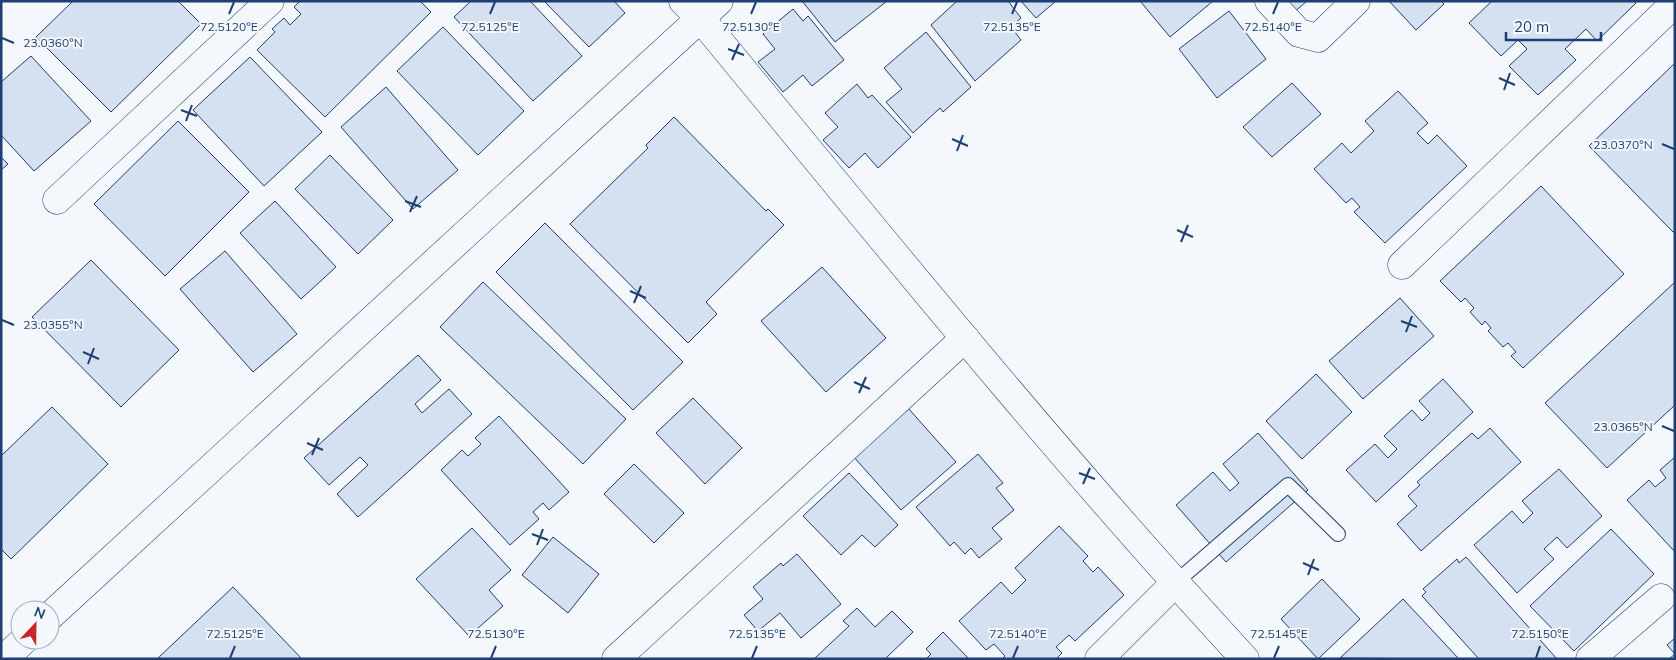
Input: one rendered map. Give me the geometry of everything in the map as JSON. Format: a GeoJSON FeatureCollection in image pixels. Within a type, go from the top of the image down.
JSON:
{"type":"FeatureCollection","features":[{"type":"Feature","properties":{"kind":"street"},"geometry":{"type":"LineString","coordinates":[[57,200],[270,1]]}},
{"type":"Feature","properties":{"kind":"street"},"geometry":{"type":"LineString","coordinates":[[1269,1],[1299,33],[1318,38],[1356,1]]}},
{"type":"Feature","properties":{"kind":"street"},"geometry":{"type":"LineString","coordinates":[[1402,265],[1675,3]]}},
{"type":"Feature","properties":{"kind":"street"},"geometry":{"type":"LineString","coordinates":[[60,607],[701,7],[965,338],[1175,583],[1245,659]]}},
{"type":"Feature","properties":{"kind":"street"},"geometry":{"type":"LineString","coordinates":[[616,659],[965,338]]}},
{"type":"Feature","properties":{"kind":"street"},"geometry":{"type":"LineString","coordinates":[[1099,659],[1175,583]]}},
{"type":"Feature","properties":{"kind":"street"},"geometry":{"type":"LineString","coordinates":[[1590,659],[1661,598]]}},
{"type":"Feature","properties":{"kind":"street"},"geometry":{"type":"LineString","coordinates":[[4,659],[13,650]]}},
{"type":"Feature","properties":{"kind":"lane"},"geometry":{"type":"LineString","coordinates":[[1175,583],[1288,485],[1338,534]]}},
{"type":"Feature","properties":{"kind":"building"},"geometry":{"type":"Polygon","coordinates":[[[73,1],[178,1],[201,24],[111,112],[36,37],[73,1]]]}},
{"type":"Feature","properties":{"kind":"building"},"geometry":{"type":"Polygon","coordinates":[[[300,1],[420,1],[431,12],[325,117],[257,50],[275,32],[272,29],[284,18],[290,25],[301,14],[294,7],[300,1]]]}},
{"type":"Feature","properties":{"kind":"building"},"geometry":{"type":"Polygon","coordinates":[[[471,1],[530,1],[582,56],[533,101],[454,17],[471,1]]]}},
{"type":"Feature","properties":{"kind":"building"},"geometry":{"type":"Polygon","coordinates":[[[544,1],[614,1],[625,13],[589,47],[544,1]]]}},
{"type":"Feature","properties":{"kind":"building"},"geometry":{"type":"Polygon","coordinates":[[[802,1],[887,1],[835,42],[802,1]]]}},
{"type":"Feature","properties":{"kind":"building"},"geometry":{"type":"Polygon","coordinates":[[[957,1],[1008,1],[1021,18],[1011,27],[1021,40],[975,81],[931,25],[957,1]]]}},
{"type":"Feature","properties":{"kind":"building"},"geometry":{"type":"Polygon","coordinates":[[[1021,1],[1056,1],[1036,18],[1021,1]]]}},
{"type":"Feature","properties":{"kind":"building"},"geometry":{"type":"Polygon","coordinates":[[[1140,1],[1213,1],[1170,37],[1140,1]]]}},
{"type":"Feature","properties":{"kind":"building"},"geometry":{"type":"Polygon","coordinates":[[[1281,1],[1307,1],[1292,14],[1281,1]]]}},
{"type":"Feature","properties":{"kind":"building"},"geometry":{"type":"Polygon","coordinates":[[[1389,1],[1441,1],[1444,4],[1416,30],[1389,1]]]}},
{"type":"Feature","properties":{"kind":"building"},"geometry":{"type":"Polygon","coordinates":[[[1492,1],[1634,1],[1636,3],[1597,41],[1586,29],[1565,49],[1576,60],[1538,95],[1509,66],[1527,49],[1518,40],[1501,56],[1469,23],[1492,1]]]}},
{"type":"Feature","properties":{"kind":"building"},"geometry":{"type":"Polygon","coordinates":[[[793,9],[803,21],[808,16],[844,60],[812,86],[803,75],[783,92],[758,62],[775,49],[763,34],[793,9]]]}},
{"type":"Feature","properties":{"kind":"building"},"geometry":{"type":"Polygon","coordinates":[[[1229,11],[1266,59],[1217,98],[1179,49],[1229,11]]]}},
{"type":"Feature","properties":{"kind":"building"},"geometry":{"type":"Polygon","coordinates":[[[443,27],[524,111],[478,155],[397,71],[443,27]]]}},
{"type":"Feature","properties":{"kind":"building"},"geometry":{"type":"Polygon","coordinates":[[[926,32],[971,87],[943,112],[940,108],[913,133],[886,102],[902,89],[884,68],[926,32]]]}},
{"type":"Feature","properties":{"kind":"building"},"geometry":{"type":"Polygon","coordinates":[[[31,56],[91,121],[34,171],[1,135],[1,82],[31,56]]]}},
{"type":"Feature","properties":{"kind":"building"},"geometry":{"type":"Polygon","coordinates":[[[250,57],[322,132],[264,186],[193,110],[250,57]]]}},
{"type":"Feature","properties":{"kind":"building"},"geometry":{"type":"Polygon","coordinates":[[[1675,63],[1675,231],[1673,232],[1589,146],[1675,63]]]}},
{"type":"Feature","properties":{"kind":"building"},"geometry":{"type":"Polygon","coordinates":[[[1292,83],[1321,114],[1272,157],[1243,127],[1292,83]]]}},
{"type":"Feature","properties":{"kind":"building"},"geometry":{"type":"Polygon","coordinates":[[[857,84],[868,98],[872,95],[911,137],[878,168],[865,153],[849,168],[823,140],[838,127],[825,113],[857,84]]]}},
{"type":"Feature","properties":{"kind":"building"},"geometry":{"type":"Polygon","coordinates":[[[386,87],[458,170],[413,209],[341,127],[386,87]]]}},
{"type":"Feature","properties":{"kind":"building"},"geometry":{"type":"Polygon","coordinates":[[[1398,91],[1428,123],[1417,133],[1428,144],[1437,135],[1467,166],[1385,243],[1354,212],[1360,207],[1352,198],[1346,203],[1314,169],[1342,143],[1351,153],[1374,131],[1365,121],[1398,91]]]}},
{"type":"Feature","properties":{"kind":"building"},"geometry":{"type":"Polygon","coordinates":[[[674,117],[766,211],[768,209],[784,225],[706,302],[717,314],[688,343],[570,224],[648,148],[646,145],[674,117]]]}},
{"type":"Feature","properties":{"kind":"building"},"geometry":{"type":"Polygon","coordinates":[[[178,121],[249,192],[165,276],[94,204],[178,121]]]}},
{"type":"Feature","properties":{"kind":"building"},"geometry":{"type":"Polygon","coordinates":[[[330,155],[393,220],[358,254],[295,189],[330,155]]]}},
{"type":"Feature","properties":{"kind":"building"},"geometry":{"type":"Polygon","coordinates":[[[1,157],[8,164],[1,170],[1,157]]]}},
{"type":"Feature","properties":{"kind":"building"},"geometry":{"type":"Polygon","coordinates":[[[1541,186],[1624,274],[1523,368],[1511,356],[1516,352],[1508,343],[1503,347],[1488,331],[1491,328],[1485,321],[1482,325],[1470,312],[1474,308],[1465,298],[1461,302],[1440,281],[1541,186]]]}},
{"type":"Feature","properties":{"kind":"building"},"geometry":{"type":"Polygon","coordinates":[[[275,201],[336,267],[301,299],[240,233],[275,201]]]}},
{"type":"Feature","properties":{"kind":"building"},"geometry":{"type":"Polygon","coordinates":[[[545,223],[683,362],[633,410],[496,272],[545,223]]]}},
{"type":"Feature","properties":{"kind":"building"},"geometry":{"type":"Polygon","coordinates":[[[225,251],[297,334],[253,372],[180,289],[225,251]]]}},
{"type":"Feature","properties":{"kind":"building"},"geometry":{"type":"Polygon","coordinates":[[[91,260],[179,350],[121,407],[32,317],[91,260]]]}},
{"type":"Feature","properties":{"kind":"building"},"geometry":{"type":"Polygon","coordinates":[[[822,267],[886,338],[826,392],[761,321],[822,267]]]}},
{"type":"Feature","properties":{"kind":"building"},"geometry":{"type":"Polygon","coordinates":[[[483,282],[626,419],[583,464],[440,327],[483,282]]]}},
{"type":"Feature","properties":{"kind":"building"},"geometry":{"type":"Polygon","coordinates":[[[1675,282],[1675,405],[1607,468],[1545,403],[1675,282]]]}},
{"type":"Feature","properties":{"kind":"building"},"geometry":{"type":"Polygon","coordinates":[[[1400,298],[1434,336],[1363,399],[1329,361],[1400,298]]]}},
{"type":"Feature","properties":{"kind":"building"},"geometry":{"type":"Polygon","coordinates":[[[418,355],[441,380],[415,404],[422,413],[449,389],[472,414],[358,517],[337,494],[368,465],[360,457],[329,485],[304,458],[418,355]]]}},
{"type":"Feature","properties":{"kind":"building"},"geometry":{"type":"Polygon","coordinates":[[[1316,374],[1352,412],[1302,459],[1266,421],[1316,374]]]}},
{"type":"Feature","properties":{"kind":"building"},"geometry":{"type":"Polygon","coordinates":[[[1443,379],[1473,412],[1376,502],[1346,470],[1375,444],[1388,458],[1397,449],[1384,436],[1412,410],[1422,421],[1430,413],[1419,401],[1443,379]]]}},
{"type":"Feature","properties":{"kind":"building"},"geometry":{"type":"Polygon","coordinates":[[[693,398],[742,448],[705,484],[656,433],[693,398]]]}},
{"type":"Feature","properties":{"kind":"building"},"geometry":{"type":"Polygon","coordinates":[[[52,407],[108,464],[11,559],[1,549],[1,456],[52,407]]]}},
{"type":"Feature","properties":{"kind":"building"},"geometry":{"type":"Polygon","coordinates":[[[908,408],[956,462],[901,510],[853,456],[908,408]]]}},
{"type":"Feature","properties":{"kind":"building"},"geometry":{"type":"Polygon","coordinates":[[[499,416],[569,492],[549,510],[543,503],[533,512],[539,519],[510,545],[441,470],[462,450],[468,456],[481,444],[475,438],[499,416]]]}},
{"type":"Feature","properties":{"kind":"building"},"geometry":{"type":"Polygon","coordinates":[[[1490,428],[1521,462],[1421,551],[1397,524],[1417,506],[1408,496],[1420,485],[1417,482],[1472,433],[1478,439],[1490,428]]]}},
{"type":"Feature","properties":{"kind":"building"},"geometry":{"type":"Polygon","coordinates":[[[1258,433],[1308,490],[1226,562],[1176,505],[1213,472],[1230,491],[1239,483],[1223,464],[1258,433]]]}},
{"type":"Feature","properties":{"kind":"building"},"geometry":{"type":"Polygon","coordinates":[[[978,454],[1003,483],[996,488],[1014,510],[992,528],[1002,539],[979,558],[971,548],[965,554],[954,542],[950,546],[916,507],[978,454]]]}},
{"type":"Feature","properties":{"kind":"building"},"geometry":{"type":"Polygon","coordinates":[[[1675,457],[1675,552],[1627,500],[1649,480],[1655,487],[1666,478],[1660,470],[1675,457]]]}},
{"type":"Feature","properties":{"kind":"building"},"geometry":{"type":"Polygon","coordinates":[[[634,464],[684,513],[654,543],[604,494],[634,464]]]}},
{"type":"Feature","properties":{"kind":"building"},"geometry":{"type":"Polygon","coordinates":[[[1559,469],[1602,516],[1567,548],[1557,537],[1544,549],[1554,559],[1517,593],[1474,545],[1512,511],[1523,523],[1533,513],[1522,501],[1559,469]]]}},
{"type":"Feature","properties":{"kind":"building"},"geometry":{"type":"Polygon","coordinates":[[[849,473],[898,525],[875,547],[862,535],[841,555],[803,516],[849,473]]]}},
{"type":"Feature","properties":{"kind":"building"},"geometry":{"type":"Polygon","coordinates":[[[1059,526],[1088,556],[1083,561],[1093,572],[1098,567],[1124,595],[1075,641],[1069,635],[1056,647],[1062,653],[1056,659],[1002,659],[1005,656],[994,644],[986,650],[959,621],[1001,582],[1012,594],[1026,580],[1015,568],[1059,526]]]}},
{"type":"Feature","properties":{"kind":"building"},"geometry":{"type":"Polygon","coordinates":[[[472,528],[511,570],[489,590],[503,606],[469,636],[416,579],[472,528]]]}},
{"type":"Feature","properties":{"kind":"building"},"geometry":{"type":"Polygon","coordinates":[[[1611,529],[1654,574],[1574,651],[1530,606],[1611,529]]]}},
{"type":"Feature","properties":{"kind":"building"},"geometry":{"type":"Polygon","coordinates":[[[553,537],[599,574],[568,613],[522,575],[553,537]]]}},
{"type":"Feature","properties":{"kind":"building"},"geometry":{"type":"Polygon","coordinates":[[[797,554],[841,604],[801,638],[780,613],[758,631],[744,615],[763,599],[753,587],[781,563],[783,566],[797,554]]]}},
{"type":"Feature","properties":{"kind":"building"},"geometry":{"type":"Polygon","coordinates":[[[1466,557],[1557,659],[1479,659],[1422,596],[1426,592],[1423,589],[1457,559],[1459,563],[1466,557]]]}},
{"type":"Feature","properties":{"kind":"building"},"geometry":{"type":"Polygon","coordinates":[[[1322,579],[1360,619],[1318,659],[1281,619],[1322,579]]]}},
{"type":"Feature","properties":{"kind":"building"},"geometry":{"type":"Polygon","coordinates":[[[233,587],[302,659],[157,659],[233,587]]]}},
{"type":"Feature","properties":{"kind":"building"},"geometry":{"type":"Polygon","coordinates":[[[1403,599],[1459,659],[1340,658],[1403,599]]]}},
{"type":"Feature","properties":{"kind":"building"},"geometry":{"type":"Polygon","coordinates":[[[857,608],[875,627],[892,611],[913,632],[885,659],[814,659],[849,626],[843,621],[857,608]]]}},
{"type":"Feature","properties":{"kind":"building"},"geometry":{"type":"Polygon","coordinates":[[[943,632],[969,659],[926,659],[931,654],[926,649],[943,632]]]}},
{"type":"Feature","properties":{"kind":"building"},"geometry":{"type":"Polygon","coordinates":[[[1675,638],[1675,654],[1667,645],[1675,638]]]}}]}
